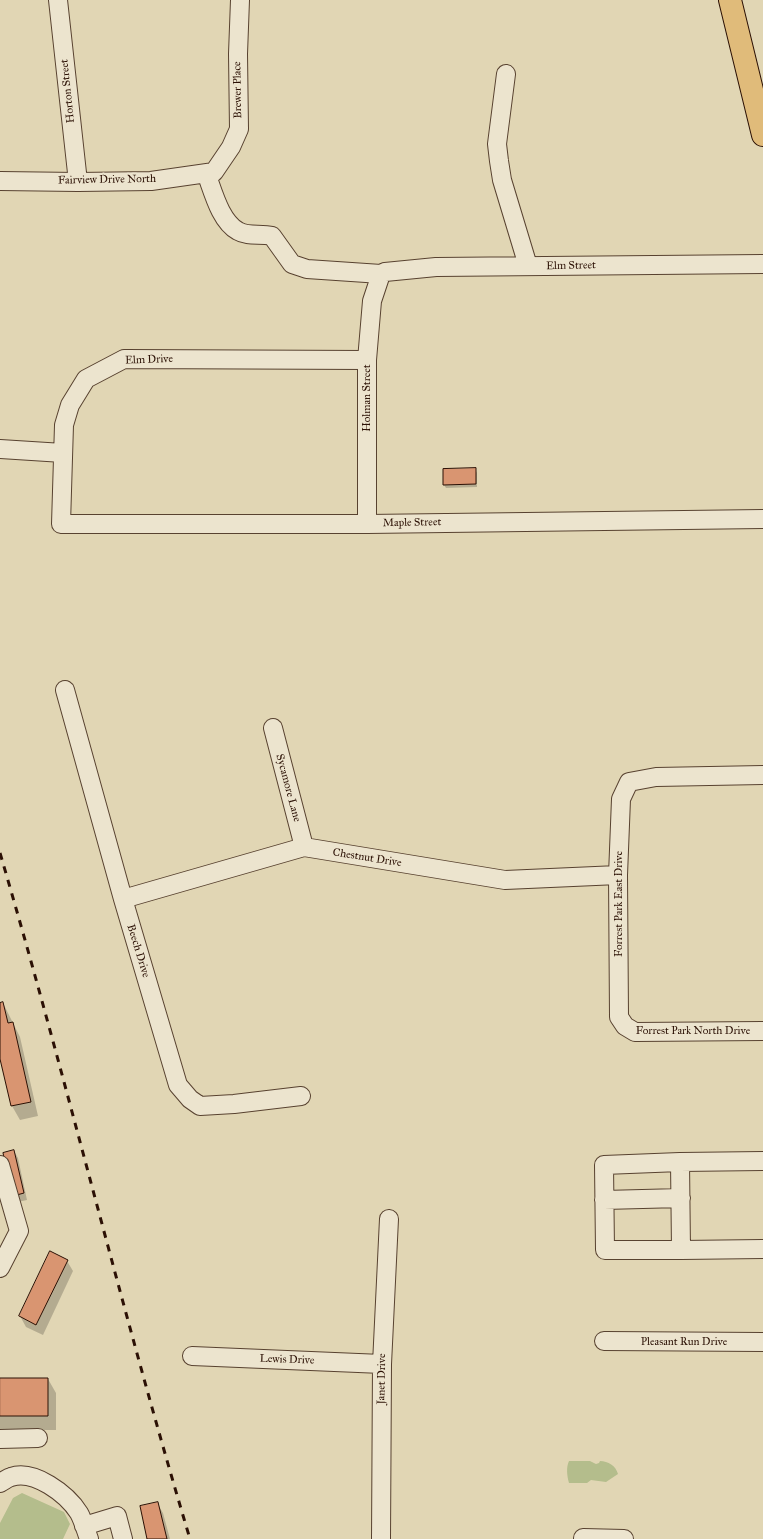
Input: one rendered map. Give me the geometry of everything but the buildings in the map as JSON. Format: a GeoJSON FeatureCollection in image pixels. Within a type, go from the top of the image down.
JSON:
{"type":"FeatureCollection","features":[{"type":"Feature","properties":{"kind":"main road"},"geometry":{"type":"LineString","coordinates":[[730,0],[763,135]]}},
{"type":"Feature","properties":{"kind":"street","name":"Horton Street"},"geometry":{"type":"LineString","coordinates":[[58,0],[78,182]]}},
{"type":"Feature","properties":{"kind":"street","name":"Brewer Place"},"geometry":{"type":"LineString","coordinates":[[210,173],[231,147],[239,129],[238,54],[240,0]]}},
{"type":"Feature","properties":{"kind":"street"},"geometry":{"type":"LineString","coordinates":[[506,74],[497,144],[502,180],[528,266]]}},
{"type":"Feature","properties":{"kind":"street","name":"Fairview Drive North"},"geometry":{"type":"LineString","coordinates":[[0,181],[151,181],[210,173]]}},
{"type":"Feature","properties":{"kind":"street","name":"Elm Street"},"geometry":{"type":"LineString","coordinates":[[210,173],[218,204],[226,220],[237,231],[272,236],[292,264],[307,269],[381,274],[385,272],[436,267],[763,264]]}},
{"type":"Feature","properties":{"kind":"street","name":"Holman Street"},"geometry":{"type":"LineString","coordinates":[[368,524],[367,360],[372,301],[381,274]]}},
{"type":"Feature","properties":{"kind":"street","name":"Elm Drive"},"geometry":{"type":"LineString","coordinates":[[61,524],[64,426],[70,405],[86,379],[124,359],[367,360]]}},
{"type":"Feature","properties":{"kind":"street"},"geometry":{"type":"LineString","coordinates":[[0,449],[63,452]]}},
{"type":"Feature","properties":{"kind":"street","name":"Maple Street"},"geometry":{"type":"LineString","coordinates":[[61,524],[368,524],[763,519]]}},
{"type":"Feature","properties":{"kind":"street","name":"Beech Drive"},"geometry":{"type":"LineString","coordinates":[[65,690],[123,899],[178,1085],[190,1099],[200,1106],[234,1104],[301,1096]]}},
{"type":"Feature","properties":{"kind":"street","name":"Sycamore Lane"},"geometry":{"type":"LineString","coordinates":[[273,728],[304,847]]}},
{"type":"Feature","properties":{"kind":"street","name":"Forrest Park East Drive"},"geometry":{"type":"LineString","coordinates":[[625,1026],[619,1017],[618,875],[621,799],[630,782],[656,777],[763,775]]}},
{"type":"Feature","properties":{"kind":"street","name":"Chestnut Drive"},"geometry":{"type":"LineString","coordinates":[[123,899],[304,847],[505,880],[618,875]]}},
{"type":"Feature","properties":{"kind":"street","name":"Forrest Park North Drive"},"geometry":{"type":"LineString","coordinates":[[625,1026],[635,1032],[763,1031]]}},
{"type":"Feature","properties":{"kind":"street"},"geometry":{"type":"LineString","coordinates":[[763,1161],[604,1165],[605,1250],[763,1249]]}},
{"type":"Feature","properties":{"kind":"street"},"geometry":{"type":"LineString","coordinates":[[680,1162],[681,1250]]}},
{"type":"Feature","properties":{"kind":"street"},"geometry":{"type":"LineString","coordinates":[[0,1165],[19,1231],[0,1268]]}},
{"type":"Feature","properties":{"kind":"street"},"geometry":{"type":"LineString","coordinates":[[604,1200],[681,1198]]}},
{"type":"Feature","properties":{"kind":"street","name":"Janet Drive"},"geometry":{"type":"LineString","coordinates":[[381,1539],[382,1364],[389,1219]]}},
{"type":"Feature","properties":{"kind":"street","name":"Pleasant Run Drive"},"geometry":{"type":"LineString","coordinates":[[604,1341],[763,1342]]}},
{"type":"Feature","properties":{"kind":"street","name":"Lewis Drive"},"geometry":{"type":"LineString","coordinates":[[192,1356],[382,1364]]}},
{"type":"Feature","properties":{"kind":"street"},"geometry":{"type":"LineString","coordinates":[[0,1438],[38,1438]]}},
{"type":"Feature","properties":{"kind":"street"},"geometry":{"type":"LineString","coordinates":[[0,1483],[12,1476],[26,1476],[47,1483],[65,1496],[79,1513],[86,1532],[117,1516],[123,1539]]}},
{"type":"Feature","properties":{"kind":"street"},"geometry":{"type":"LineString","coordinates":[[583,1539],[624,1539]]}},
{"type":"Feature","properties":{"kind":"green space"},"geometry":{"type":"Polygon","coordinates":[[[569,1461],[590,1461],[596,1464],[600,1461],[606,1462],[614,1466],[618,1474],[606,1482],[591,1480],[587,1483],[569,1483],[567,1466],[569,1461]]]}},
{"type":"Feature","properties":{"kind":"green space"},"geometry":{"type":"Polygon","coordinates":[[[22,1493],[64,1512],[70,1524],[63,1539],[0,1539],[0,1523],[13,1498],[22,1493]]]}},
{"type":"Feature","properties":{"kind":"railway"},"geometry":{"type":"LineString","coordinates":[[0,853],[25,939],[141,1368],[190,1539]]}}]}
